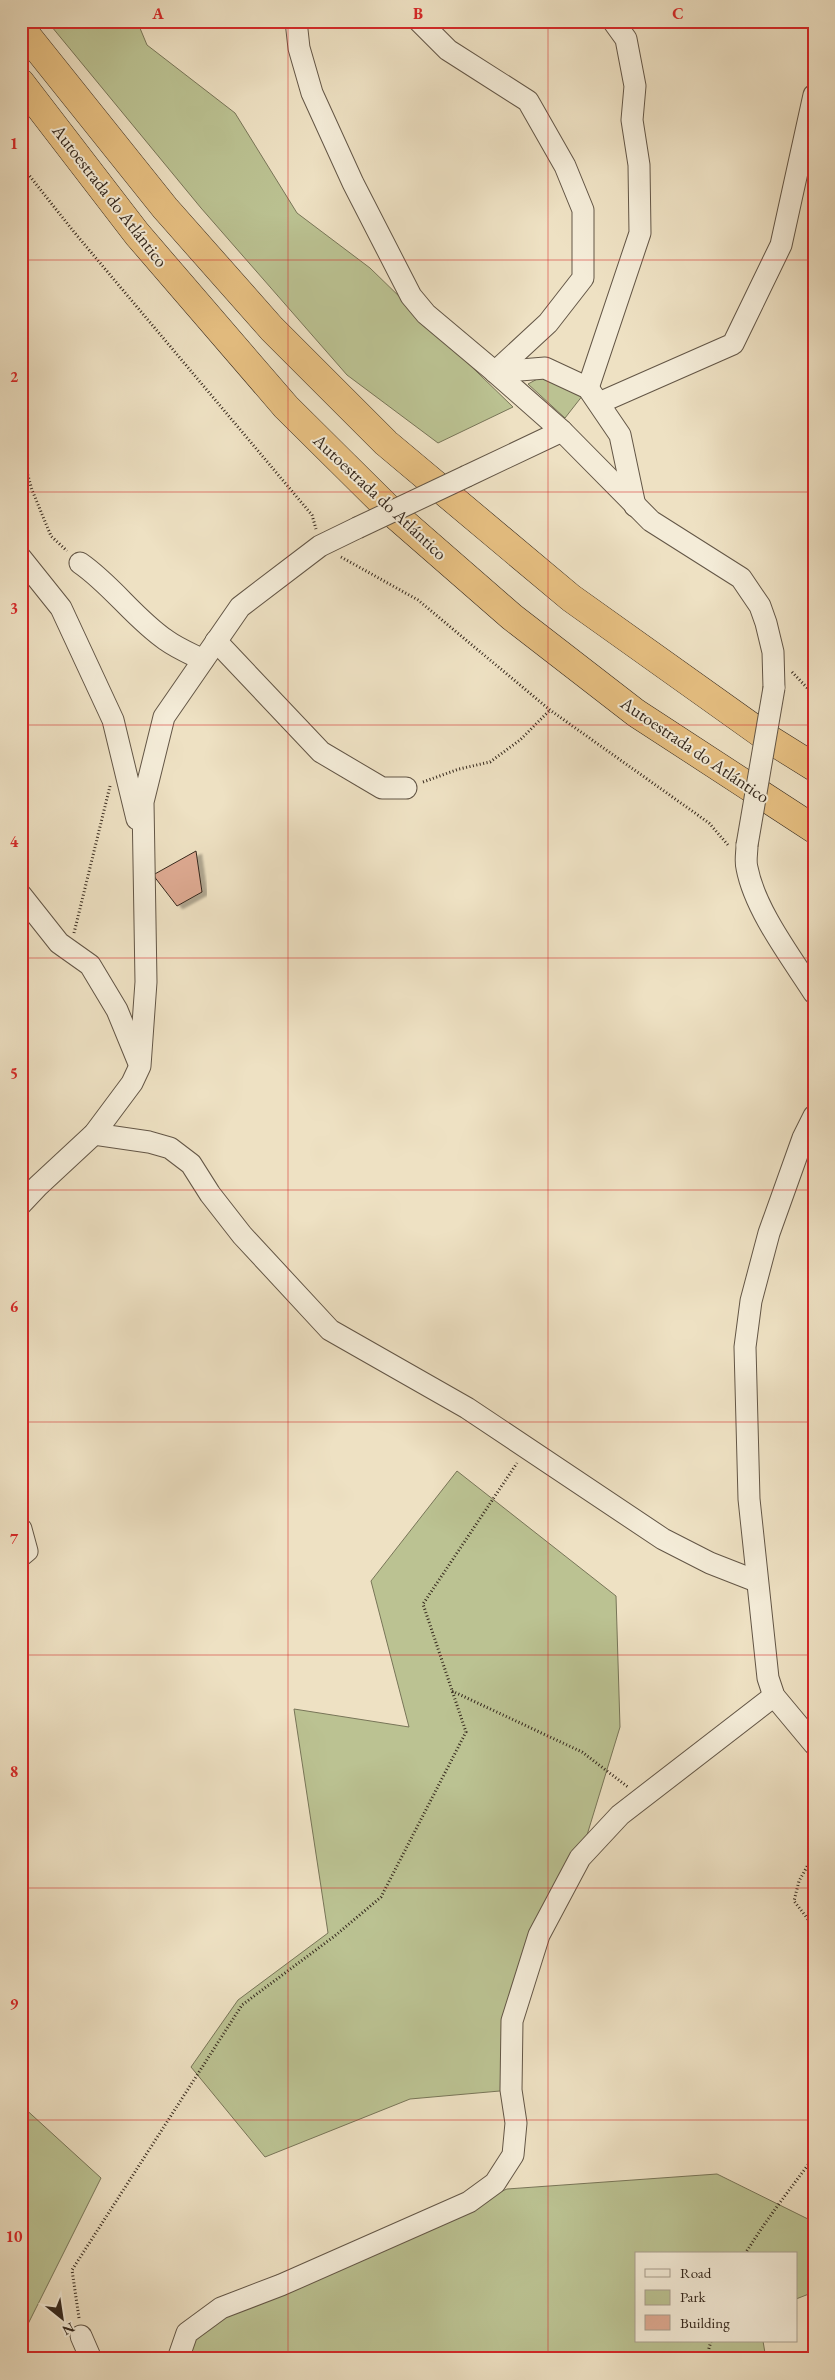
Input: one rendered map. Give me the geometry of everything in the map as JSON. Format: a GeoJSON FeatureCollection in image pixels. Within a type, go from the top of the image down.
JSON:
{"type":"FeatureCollection","features":[{"type":"Feature","properties":{"kind":"highway","name":"Autoestrada do Atlántico"},"geometry":{"type":"LineString","coordinates":[[21,28],[184,230],[272,329],[386,443],[571,598],[766,737],[814,767]]}},
{"type":"Feature","properties":{"kind":"highway","name":"Autoestrada do Atlántico"},"geometry":{"type":"LineString","coordinates":[[21,83],[137,234],[273,392],[395,514],[512,617],[636,713],[814,829]]}},
{"type":"Feature","properties":{"kind":"street"},"geometry":{"type":"LineString","coordinates":[[296,21],[299,48],[312,92],[352,183],[402,281],[426,314],[562,431],[635,506],[667,532],[730,569],[746,584],[760,606],[773,652],[774,688],[747,845],[747,868],[756,894],[768,919],[814,993]]}},
{"type":"Feature","properties":{"kind":"street"},"geometry":{"type":"LineString","coordinates":[[419,21],[448,50],[528,101],[565,166],[583,210],[583,278],[548,324],[495,372]]}},
{"type":"Feature","properties":{"kind":"street"},"geometry":{"type":"LineString","coordinates":[[593,395],[640,232],[639,165],[632,120],[635,86],[626,39],[613,21]]}},
{"type":"Feature","properties":{"kind":"street"},"geometry":{"type":"LineString","coordinates":[[593,395],[733,344],[782,245],[814,95]]}},
{"type":"Feature","properties":{"kind":"street"},"geometry":{"type":"LineString","coordinates":[[495,372],[545,368],[593,395],[620,435],[635,506]]}},
{"type":"Feature","properties":{"kind":"street"},"geometry":{"type":"LineString","coordinates":[[21,1204],[94,1134],[132,1083],[140,1066],[146,982],[143,802],[164,717],[216,641],[240,607],[320,546],[562,431]]}},
{"type":"Feature","properties":{"kind":"street"},"geometry":{"type":"LineString","coordinates":[[21,558],[61,608],[113,720],[144,846]]}},
{"type":"Feature","properties":{"kind":"street"},"geometry":{"type":"LineString","coordinates":[[80,563],[94,573],[127,607],[166,641],[203,660]]}},
{"type":"Feature","properties":{"kind":"street"},"geometry":{"type":"LineString","coordinates":[[216,641],[320,752],[382,788],[406,788]]}},
{"type":"Feature","properties":{"kind":"street"},"geometry":{"type":"LineString","coordinates":[[21,895],[59,943],[90,965],[117,1010],[140,1066]]}},
{"type":"Feature","properties":{"kind":"street"},"geometry":{"type":"LineString","coordinates":[[814,1116],[803,1138],[769,1233],[751,1301],[746,1338],[749,1499],[756,1581],[768,1678],[774,1696],[814,1744]]}},
{"type":"Feature","properties":{"kind":"street"},"geometry":{"type":"LineString","coordinates":[[94,1134],[149,1142],[170,1148],[191,1164],[210,1194],[242,1236],[330,1330],[467,1408],[522,1444],[526,1449],[663,1538],[710,1563],[756,1581]]}},
{"type":"Feature","properties":{"kind":"street"},"geometry":{"type":"LineString","coordinates":[[21,1529],[27,1552],[21,1556]]}},
{"type":"Feature","properties":{"kind":"street"},"geometry":{"type":"LineString","coordinates":[[178,2359],[187,2334],[221,2308],[282,2285],[469,2202],[496,2183],[513,2155],[516,2123],[511,2090],[512,2021],[539,1935],[580,1858],[620,1815],[774,1696]]}},
{"type":"Feature","properties":{"kind":"street"},"geometry":{"type":"LineString","coordinates":[[81,2336],[91,2359]]}},
{"type":"Feature","properties":{"kind":"path"},"geometry":{"type":"LineString","coordinates":[[21,166],[74,232],[312,515],[320,546],[374,574],[418,600],[550,710],[709,823],[747,868]]}},
{"type":"Feature","properties":{"kind":"path"},"geometry":{"type":"LineString","coordinates":[[21,451],[32,490],[51,536],[80,563]]}},
{"type":"Feature","properties":{"kind":"path"},"geometry":{"type":"LineString","coordinates":[[406,788],[459,769],[490,762],[520,740],[550,710]]}},
{"type":"Feature","properties":{"kind":"path"},"geometry":{"type":"LineString","coordinates":[[69,950],[106,796],[121,753]]}},
{"type":"Feature","properties":{"kind":"path"},"geometry":{"type":"LineString","coordinates":[[81,2336],[72,2270],[242,2005],[336,1935],[381,1897],[466,1732],[423,1604],[526,1449]]}},
{"type":"Feature","properties":{"kind":"path"},"geometry":{"type":"LineString","coordinates":[[452,1691],[582,1752],[642,1798]]}},
{"type":"Feature","properties":{"kind":"path"},"geometry":{"type":"LineString","coordinates":[[814,1854],[798,1882],[794,1901],[814,1927]]}},
{"type":"Feature","properties":{"kind":"path"},"geometry":{"type":"LineString","coordinates":[[746,2252],[767,2218],[814,2157]]}},
{"type":"Feature","properties":{"kind":"path"},"geometry":{"type":"LineString","coordinates":[[706,2359],[711,2342]]}},
{"type":"Feature","properties":{"kind":"green space"},"geometry":{"type":"Polygon","coordinates":[[[47,21],[137,21],[147,45],[235,113],[297,213],[370,268],[513,407],[438,443],[347,375],[201,208],[47,21]]]}},
{"type":"Feature","properties":{"kind":"green space"},"geometry":{"type":"Polygon","coordinates":[[[543,376],[583,395],[565,418],[528,384],[543,376]]]}},
{"type":"Feature","properties":{"kind":"green space"},"geometry":{"type":"Polygon","coordinates":[[[457,1471],[616,1596],[620,1727],[580,1858],[512,2021],[511,2090],[410,2099],[265,2157],[191,2067],[238,2000],[328,1933],[294,1709],[409,1727],[371,1581],[457,1471]]]}},
{"type":"Feature","properties":{"kind":"green space"},"geometry":{"type":"Polygon","coordinates":[[[21,2105],[101,2178],[21,2338],[21,2105]]]}},
{"type":"Feature","properties":{"kind":"green space"},"geometry":{"type":"Polygon","coordinates":[[[717,2174],[814,2222],[814,2292],[798,2298],[798,2252],[635,2252],[635,2342],[763,2342],[766,2359],[181,2359],[187,2333],[377,2242],[507,2189],[717,2174]]]}},
{"type":"Feature","properties":{"kind":"building"},"geometry":{"type":"Polygon","coordinates":[[[196,851],[202,892],[177,906],[153,875],[196,851]]]}}]}
